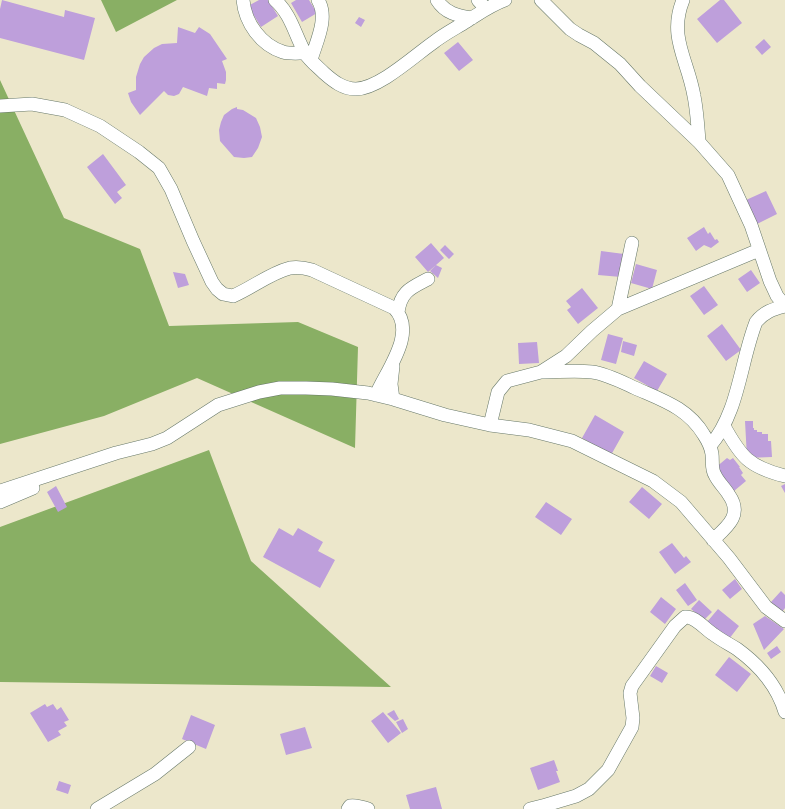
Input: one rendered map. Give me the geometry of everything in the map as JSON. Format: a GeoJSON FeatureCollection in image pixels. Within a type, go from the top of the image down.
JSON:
{"type":"FeatureCollection","features":[{"type":"Feature","properties":{"kind":"street"},"geometry":{"type":"LineString","coordinates":[[243,0],[247,20],[261,38],[273,48],[308,57]]}},
{"type":"Feature","properties":{"kind":"street"},"geometry":{"type":"LineString","coordinates":[[275,0],[289,18],[308,57],[333,80],[349,88],[366,87],[391,74],[435,40],[472,18],[482,4],[505,0]]}},
{"type":"Feature","properties":{"kind":"street"},"geometry":{"type":"LineString","coordinates":[[308,57],[322,24],[323,11],[318,0]]}},
{"type":"Feature","properties":{"kind":"street"},"geometry":{"type":"LineString","coordinates":[[437,0],[447,11],[472,18]]}},
{"type":"Feature","properties":{"kind":"street"},"geometry":{"type":"LineString","coordinates":[[541,0],[570,29],[594,42],[620,64],[640,86],[699,142],[728,175],[751,225],[772,286],[777,296],[785,306],[767,312],[756,322],[740,380],[724,426],[710,446]]}},
{"type":"Feature","properties":{"kind":"street"},"geometry":{"type":"LineString","coordinates":[[683,0],[679,11],[677,31],[694,96],[699,142]]}},
{"type":"Feature","properties":{"kind":"street"},"geometry":{"type":"LineString","coordinates":[[0,106],[32,104],[66,110],[100,126],[139,152],[159,168],[172,189],[193,241],[212,282],[223,294],[233,296],[290,268],[300,268],[312,270],[324,275],[390,306],[398,312]]}},
{"type":"Feature","properties":{"kind":"street"},"geometry":{"type":"LineString","coordinates":[[618,309],[632,243]]}},
{"type":"Feature","properties":{"kind":"street"},"geometry":{"type":"LineString","coordinates":[[541,372],[566,356],[618,309],[759,250]]}},
{"type":"Feature","properties":{"kind":"street"},"geometry":{"type":"LineString","coordinates":[[376,395],[384,377],[393,364],[401,344],[403,331],[398,312],[399,302],[408,290],[428,278]]}},
{"type":"Feature","properties":{"kind":"street"},"geometry":{"type":"LineString","coordinates":[[393,364],[391,384],[393,399]]}},
{"type":"Feature","properties":{"kind":"street"},"geometry":{"type":"LineString","coordinates":[[490,425],[495,401],[498,392],[503,385],[507,381],[514,378],[541,372],[594,372],[620,381],[667,402],[689,416],[704,434],[710,446],[714,473],[734,502],[735,512],[732,518],[727,527],[713,540]]}},
{"type":"Feature","properties":{"kind":"street"},"geometry":{"type":"LineString","coordinates":[[0,491],[116,452],[152,444],[167,438],[218,405],[259,392],[280,388],[332,388],[376,395],[445,415],[490,425],[530,430],[572,441],[653,481],[681,502],[729,558],[766,606],[785,621]]}},
{"type":"Feature","properties":{"kind":"street"},"geometry":{"type":"LineString","coordinates":[[724,426],[735,446],[749,461],[768,471],[785,476]]}},
{"type":"Feature","properties":{"kind":"street"},"geometry":{"type":"LineString","coordinates":[[0,502],[82,468],[101,462],[148,453],[159,446],[167,438]]}},
{"type":"Feature","properties":{"kind":"street"},"geometry":{"type":"LineString","coordinates":[[530,809],[547,807],[570,798],[589,789],[604,775],[632,727],[633,718],[630,693],[632,686],[675,626],[685,616],[692,618],[738,650],[760,668],[776,689],[782,701],[785,712]]}},
{"type":"Feature","properties":{"kind":"street"},"geometry":{"type":"LineString","coordinates":[[97,809],[155,774],[189,747]]}},
{"type":"Feature","properties":{"kind":"street"},"geometry":{"type":"LineString","coordinates":[[348,809],[350,806],[359,806],[368,809]]}},
{"type":"Feature","properties":{"kind":"green space"},"geometry":{"type":"Polygon","coordinates":[[[101,0],[177,0],[116,32],[101,0]]]}},
{"type":"Feature","properties":{"kind":"green space"},"geometry":{"type":"Polygon","coordinates":[[[0,80],[64,218],[140,249],[169,326],[298,322],[358,347],[355,448],[197,378],[104,416],[0,444],[0,80]]]}},
{"type":"Feature","properties":{"kind":"green space"},"geometry":{"type":"Polygon","coordinates":[[[209,450],[251,561],[391,687],[0,682],[0,527],[209,450]]]}},
{"type":"Feature","properties":{"kind":"building"},"geometry":{"type":"Polygon","coordinates":[[[2,0],[64,17],[65,10],[95,18],[84,60],[0,38],[0,9],[2,0]]]}},
{"type":"Feature","properties":{"kind":"building"},"geometry":{"type":"Polygon","coordinates":[[[259,0],[268,0],[278,16],[261,27],[248,6],[259,0]]]}},
{"type":"Feature","properties":{"kind":"building"},"geometry":{"type":"Polygon","coordinates":[[[296,0],[309,0],[317,13],[302,22],[291,3],[296,0]]]}},
{"type":"Feature","properties":{"kind":"building"},"geometry":{"type":"Polygon","coordinates":[[[720,0],[724,0],[742,23],[717,43],[697,19],[720,0]]]}},
{"type":"Feature","properties":{"kind":"building"},"geometry":{"type":"Polygon","coordinates":[[[359,17],[365,20],[361,27],[355,23],[359,17]]]}},
{"type":"Feature","properties":{"kind":"building"},"geometry":{"type":"Polygon","coordinates":[[[178,27],[195,33],[199,27],[210,34],[227,59],[222,61],[226,72],[225,84],[217,83],[217,89],[209,88],[207,96],[183,87],[179,94],[174,96],[168,95],[164,91],[140,115],[131,102],[128,93],[136,90],[136,77],[140,64],[144,57],[154,48],[162,44],[177,43],[178,27]]]}},
{"type":"Feature","properties":{"kind":"building"},"geometry":{"type":"Polygon","coordinates":[[[764,39],[771,47],[762,55],[755,47],[764,39]]]}},
{"type":"Feature","properties":{"kind":"building"},"geometry":{"type":"Polygon","coordinates":[[[458,42],[473,60],[459,71],[444,53],[458,42]]]}},
{"type":"Feature","properties":{"kind":"building"},"geometry":{"type":"Polygon","coordinates":[[[237,107],[237,109],[243,110],[256,118],[260,127],[262,137],[258,148],[252,157],[234,157],[220,141],[219,130],[224,115],[237,107]]]}},
{"type":"Feature","properties":{"kind":"building"},"geometry":{"type":"Polygon","coordinates":[[[103,154],[126,185],[117,192],[122,198],[115,204],[87,167],[103,154]]]}},
{"type":"Feature","properties":{"kind":"building"},"geometry":{"type":"Polygon","coordinates":[[[766,191],[777,214],[757,224],[746,200],[766,191]]]}},
{"type":"Feature","properties":{"kind":"building"},"geometry":{"type":"Polygon","coordinates":[[[704,227],[708,234],[710,232],[715,240],[717,239],[719,242],[711,248],[704,245],[696,251],[687,238],[704,227]]]}},
{"type":"Feature","properties":{"kind":"building"},"geometry":{"type":"Polygon","coordinates":[[[431,243],[444,258],[428,272],[415,257],[431,243]]]}},
{"type":"Feature","properties":{"kind":"building"},"geometry":{"type":"Polygon","coordinates":[[[445,245],[454,254],[449,259],[440,250],[445,245]]]}},
{"type":"Feature","properties":{"kind":"building"},"geometry":{"type":"Polygon","coordinates":[[[601,251],[624,254],[621,277],[598,275],[601,251]]]}},
{"type":"Feature","properties":{"kind":"building"},"geometry":{"type":"Polygon","coordinates":[[[636,264],[657,270],[652,289],[631,283],[636,264]]]}},
{"type":"Feature","properties":{"kind":"building"},"geometry":{"type":"Polygon","coordinates":[[[436,265],[442,268],[438,278],[430,271],[436,265]]]}},
{"type":"Feature","properties":{"kind":"building"},"geometry":{"type":"Polygon","coordinates":[[[751,270],[760,283],[747,292],[738,279],[751,270]]]}},
{"type":"Feature","properties":{"kind":"building"},"geometry":{"type":"Polygon","coordinates":[[[173,272],[185,274],[189,285],[178,288],[173,272]]]}},
{"type":"Feature","properties":{"kind":"building"},"geometry":{"type":"Polygon","coordinates":[[[704,286],[718,305],[704,315],[690,296],[704,286]]]}},
{"type":"Feature","properties":{"kind":"building"},"geometry":{"type":"Polygon","coordinates":[[[582,288],[598,308],[578,324],[567,310],[571,307],[566,301],[582,288]]]}},
{"type":"Feature","properties":{"kind":"building"},"geometry":{"type":"Polygon","coordinates":[[[722,324],[741,350],[726,361],[707,336],[722,324]]]}},
{"type":"Feature","properties":{"kind":"building"},"geometry":{"type":"Polygon","coordinates":[[[608,334],[623,338],[616,364],[601,360],[608,334]]]}},
{"type":"Feature","properties":{"kind":"building"},"geometry":{"type":"Polygon","coordinates":[[[623,341],[637,345],[634,356],[621,352],[623,341]]]}},
{"type":"Feature","properties":{"kind":"building"},"geometry":{"type":"Polygon","coordinates":[[[537,342],[539,363],[519,364],[518,343],[537,342]]]}},
{"type":"Feature","properties":{"kind":"building"},"geometry":{"type":"Polygon","coordinates":[[[644,361],[667,374],[657,391],[634,378],[644,361]]]}},
{"type":"Feature","properties":{"kind":"building"},"geometry":{"type":"Polygon","coordinates":[[[595,415],[624,432],[611,455],[582,438],[595,415]]]}},
{"type":"Feature","properties":{"kind":"building"},"geometry":{"type":"Polygon","coordinates":[[[745,421],[753,421],[754,430],[757,430],[757,432],[762,432],[762,434],[768,434],[768,441],[771,441],[772,457],[747,458],[745,421]]]}},
{"type":"Feature","properties":{"kind":"building"},"geometry":{"type":"Polygon","coordinates":[[[727,458],[730,460],[733,458],[740,467],[743,473],[741,475],[746,481],[734,491],[715,468],[727,458]]]}},
{"type":"Feature","properties":{"kind":"building"},"geometry":{"type":"Polygon","coordinates":[[[785,484],[785,493],[781,486],[785,484]]]}},
{"type":"Feature","properties":{"kind":"building"},"geometry":{"type":"Polygon","coordinates":[[[56,486],[67,507],[58,512],[47,492],[56,486]]]}},
{"type":"Feature","properties":{"kind":"building"},"geometry":{"type":"Polygon","coordinates":[[[642,487],[662,504],[649,519],[629,502],[642,487]]]}},
{"type":"Feature","properties":{"kind":"building"},"geometry":{"type":"Polygon","coordinates":[[[546,502],[572,519],[561,535],[535,517],[546,502]]]}},
{"type":"Feature","properties":{"kind":"building"},"geometry":{"type":"Polygon","coordinates":[[[279,528],[293,536],[298,528],[323,542],[318,551],[335,560],[320,588],[263,557],[279,528]]]}},
{"type":"Feature","properties":{"kind":"building"},"geometry":{"type":"Polygon","coordinates":[[[672,543],[684,558],[686,556],[691,562],[675,574],[659,552],[672,543]]]}},
{"type":"Feature","properties":{"kind":"building"},"geometry":{"type":"Polygon","coordinates":[[[735,579],[742,589],[730,599],[722,590],[735,579]]]}},
{"type":"Feature","properties":{"kind":"building"},"geometry":{"type":"Polygon","coordinates":[[[685,583],[697,600],[688,606],[676,590],[685,583]]]}},
{"type":"Feature","properties":{"kind":"building"},"geometry":{"type":"Polygon","coordinates":[[[781,591],[785,595],[785,608],[782,612],[771,602],[781,591]]]}},
{"type":"Feature","properties":{"kind":"building"},"geometry":{"type":"Polygon","coordinates":[[[661,597],[676,609],[665,624],[650,612],[661,597]]]}},
{"type":"Feature","properties":{"kind":"building"},"geometry":{"type":"Polygon","coordinates":[[[699,600],[712,612],[704,620],[691,609],[699,600]]]}},
{"type":"Feature","properties":{"kind":"building"},"geometry":{"type":"Polygon","coordinates":[[[718,609],[739,626],[729,639],[707,622],[718,609]]]}},
{"type":"Feature","properties":{"kind":"building"},"geometry":{"type":"Polygon","coordinates":[[[765,616],[784,629],[764,650],[753,624],[765,616]]]}},
{"type":"Feature","properties":{"kind":"building"},"geometry":{"type":"Polygon","coordinates":[[[777,646],[781,652],[771,659],[767,653],[777,646]]]}},
{"type":"Feature","properties":{"kind":"building"},"geometry":{"type":"Polygon","coordinates":[[[729,657],[751,674],[737,692],[715,675],[729,657]]]}},
{"type":"Feature","properties":{"kind":"building"},"geometry":{"type":"Polygon","coordinates":[[[656,666],[668,673],[662,683],[650,676],[656,666]]]}},
{"type":"Feature","properties":{"kind":"building"},"geometry":{"type":"Polygon","coordinates":[[[45,704],[47,707],[53,704],[57,710],[61,707],[69,720],[64,722],[67,726],[58,731],[61,735],[48,742],[30,713],[45,704]]]}},
{"type":"Feature","properties":{"kind":"building"},"geometry":{"type":"Polygon","coordinates":[[[394,710],[399,719],[395,721],[387,714],[394,710]]]}},
{"type":"Feature","properties":{"kind":"building"},"geometry":{"type":"Polygon","coordinates":[[[383,712],[401,733],[388,743],[371,721],[383,712]]]}},
{"type":"Feature","properties":{"kind":"building"},"geometry":{"type":"Polygon","coordinates":[[[191,715],[215,725],[206,749],[182,739],[191,715]]]}},
{"type":"Feature","properties":{"kind":"building"},"geometry":{"type":"Polygon","coordinates":[[[403,719],[408,729],[402,733],[396,722],[403,719]]]}},
{"type":"Feature","properties":{"kind":"building"},"geometry":{"type":"Polygon","coordinates":[[[305,727],[312,748],[286,755],[280,734],[305,727]]]}},
{"type":"Feature","properties":{"kind":"building"},"geometry":{"type":"Polygon","coordinates":[[[554,760],[560,782],[538,790],[530,768],[554,760]]]}},
{"type":"Feature","properties":{"kind":"building"},"geometry":{"type":"Polygon","coordinates":[[[59,781],[71,785],[68,794],[56,790],[59,781]]]}},
{"type":"Feature","properties":{"kind":"building"},"geometry":{"type":"Polygon","coordinates":[[[436,787],[442,809],[410,809],[406,795],[436,787]]]}}]}
